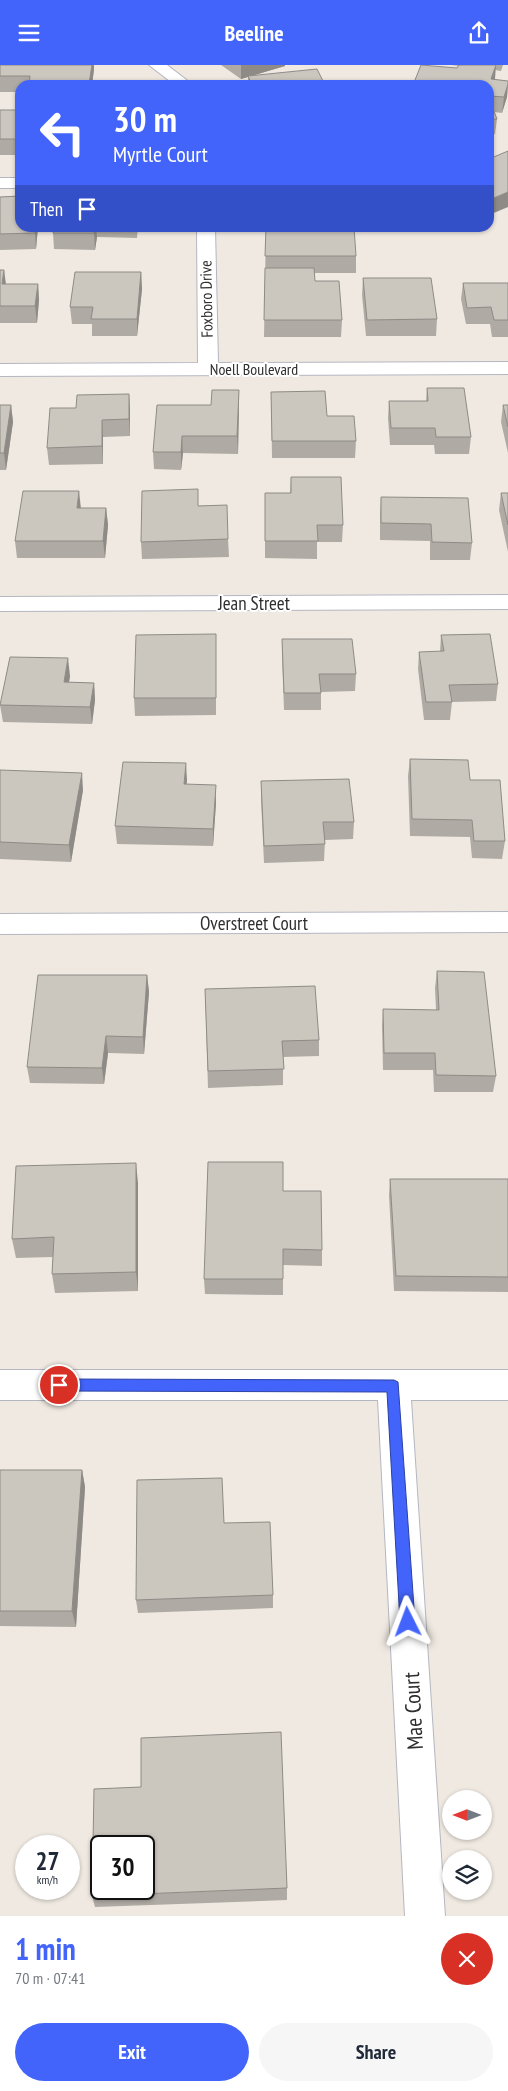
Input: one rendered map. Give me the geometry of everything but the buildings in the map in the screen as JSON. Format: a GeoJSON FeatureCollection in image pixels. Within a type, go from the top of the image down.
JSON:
{"type":"FeatureCollection","features":[{"type":"Feature","properties":{"kind":"street"},"geometry":{"type":"LineString","coordinates":[[157,65],[178,80]]}},
{"type":"Feature","properties":{"kind":"street"},"geometry":{"type":"LineString","coordinates":[[0,183],[15,183]]}},
{"type":"Feature","properties":{"kind":"street","name":"Foxboro Drive"},"geometry":{"type":"LineString","coordinates":[[206,232],[208,370]]}},
{"type":"Feature","properties":{"kind":"street","name":"Noell Boulevard"},"geometry":{"type":"LineString","coordinates":[[0,370],[508,368]]}},
{"type":"Feature","properties":{"kind":"street","name":"Jean Street"},"geometry":{"type":"LineString","coordinates":[[0,605],[508,602]]}},
{"type":"Feature","properties":{"kind":"street","name":"Overstreet Court"},"geometry":{"type":"LineString","coordinates":[[0,924],[508,922]]}},
{"type":"Feature","properties":{"kind":"street"},"geometry":{"type":"LineString","coordinates":[[0,1385],[508,1385]]}},
{"type":"Feature","properties":{"kind":"street","name":"Mae Court"},"geometry":{"type":"LineString","coordinates":[[394,1386],[425,1916]]}},
{"type":"Feature","properties":{"kind":"route"},"geometry":{"type":"LineString","coordinates":[[59,1385],[394,1386],[408,1622]]}}]}
